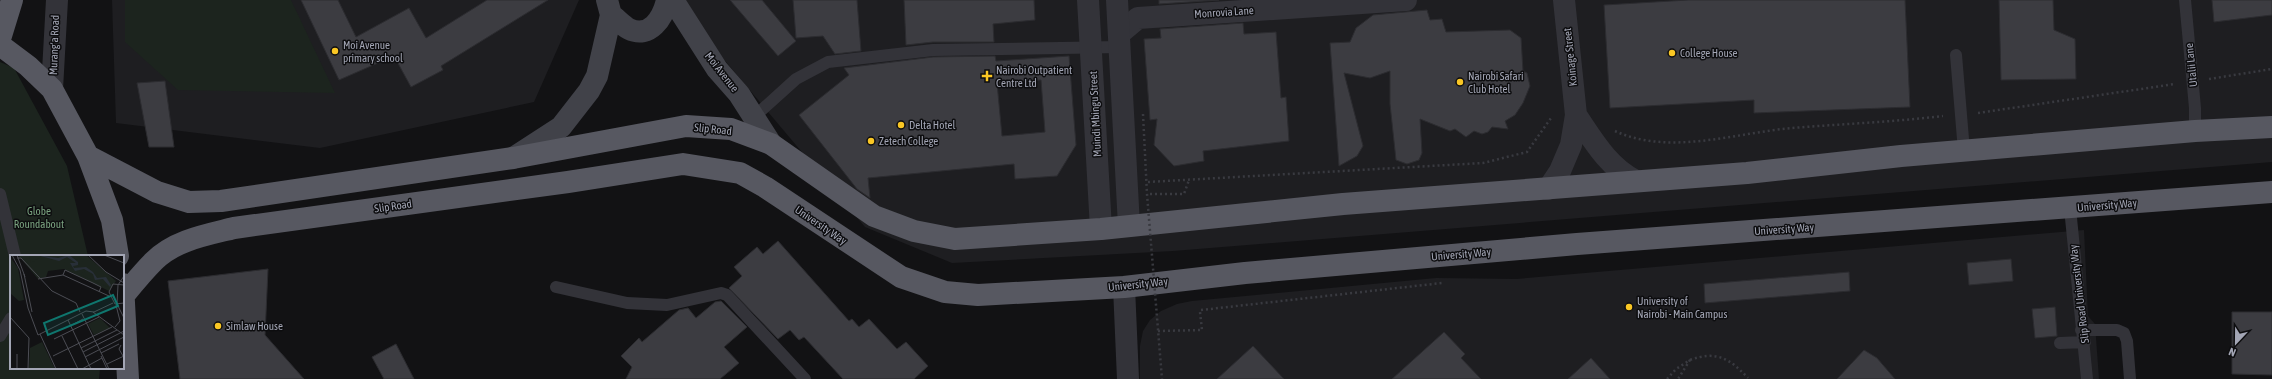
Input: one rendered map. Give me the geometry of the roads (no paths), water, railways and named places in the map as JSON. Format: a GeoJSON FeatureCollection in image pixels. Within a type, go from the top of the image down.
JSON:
{"type":"FeatureCollection","features":[{"type":"Feature","properties":{"kind":"highway"},"geometry":{"type":"LineString","coordinates":[[0,39],[12,0]]}},
{"type":"Feature","properties":{"kind":"highway"},"geometry":{"type":"LineString","coordinates":[[0,45],[28,66],[52,89],[88,156],[112,220],[118,255]]}},
{"type":"Feature","properties":{"kind":"highway","name":"Slip Road"},"geometry":{"type":"LineString","coordinates":[[88,156],[157,192],[189,202],[221,201],[513,158],[686,126],[732,129],[770,144]]}},
{"type":"Feature","properties":{"kind":"highway"},"geometry":{"type":"LineString","coordinates":[[770,144],[874,216],[914,231],[955,239],[1100,229],[1343,204],[1747,173],[1964,151],[2195,131],[2272,127]]}},
{"type":"Feature","properties":{"kind":"highway","name":"Slip Road"},"geometry":{"type":"LineString","coordinates":[[124,289],[155,260],[177,244],[234,228],[568,182],[683,164]]}},
{"type":"Feature","properties":{"kind":"highway","name":"University Way"},"geometry":{"type":"LineString","coordinates":[[683,164],[740,173],[765,187],[901,277],[945,292],[978,295],[1124,287],[1245,273],[1577,244],[2272,192]]}},
{"type":"Feature","properties":{"kind":"highway"},"geometry":{"type":"LineString","coordinates":[[124,289],[128,379]]}},
{"type":"Feature","properties":{"kind":"main road"},"geometry":{"type":"LineString","coordinates":[[609,8],[628,28],[636,31],[645,30],[658,22],[665,10],[667,0]]}},
{"type":"Feature","properties":{"kind":"main road","name":"Moi Avenue"},"geometry":{"type":"LineString","coordinates":[[673,0],[717,69],[739,94],[770,144]]}},
{"type":"Feature","properties":{"kind":"main road","name":"Slip Road"},"geometry":{"type":"LineString","coordinates":[[513,158],[562,127],[579,107],[597,76],[609,8]]}},
{"type":"Feature","properties":{"kind":"street","name":"Murang'a Road"},"geometry":{"type":"LineString","coordinates":[[52,89],[56,0]]}},
{"type":"Feature","properties":{"kind":"street","name":"Muindi Mbingu Street"},"geometry":{"type":"LineString","coordinates":[[1088,0],[1100,229]]}},
{"type":"Feature","properties":{"kind":"street"},"geometry":{"type":"LineString","coordinates":[[1117,0],[1129,226]]}},
{"type":"Feature","properties":{"kind":"street","name":"Monrovia Lane"},"geometry":{"type":"LineString","coordinates":[[1119,40],[1138,18],[1406,0]]}},
{"type":"Feature","properties":{"kind":"street","name":"Koinage Street"},"geometry":{"type":"LineString","coordinates":[[1548,189],[1560,171],[1571,145],[1576,115],[1564,0]]}},
{"type":"Feature","properties":{"kind":"street","name":"Koinage Street"},"geometry":{"type":"LineString","coordinates":[[1576,115],[1618,171],[1636,181]]}},
{"type":"Feature","properties":{"kind":"street"},"geometry":{"type":"LineString","coordinates":[[1124,287],[1128,379]]}},
{"type":"Feature","properties":{"kind":"lane","name":"Utalii Lane"},"geometry":{"type":"LineString","coordinates":[[2185,0],[2193,82],[2195,131]]}},
{"type":"Feature","properties":{"kind":"lane"},"geometry":{"type":"LineString","coordinates":[[754,117],[796,79],[828,62],[933,50],[1091,48],[1119,40]]}},
{"type":"Feature","properties":{"kind":"lane"},"geometry":{"type":"LineString","coordinates":[[1956,55],[1964,151]]}},
{"type":"Feature","properties":{"kind":"lane"},"geometry":{"type":"LineString","coordinates":[[0,194],[15,255]]}},
{"type":"Feature","properties":{"kind":"lane","name":"Slip Road University Way"},"geometry":{"type":"LineString","coordinates":[[2070,208],[2081,330],[2085,342],[2087,379]]}},
{"type":"Feature","properties":{"kind":"lane"},"geometry":{"type":"LineString","coordinates":[[556,287],[627,303],[666,304],[721,294],[727,295],[805,379]]}},
{"type":"Feature","properties":{"kind":"lane"},"geometry":{"type":"LineString","coordinates":[[0,336],[10,320]]}},
{"type":"Feature","properties":{"kind":"lane"},"geometry":{"type":"LineString","coordinates":[[2081,330],[2117,330],[2124,333],[2127,341],[2130,379]]}},
{"type":"Feature","properties":{"kind":"lane"},"geometry":{"type":"LineString","coordinates":[[2060,343],[2085,342]]}},
{"type":"Feature","properties":{"kind":"place","name":"Moi Avenue primary school"},"geometry":{"type":"Point","coordinates":[335,51]}},
{"type":"Feature","properties":{"kind":"place","name":"College House"},"geometry":{"type":"Point","coordinates":[1672,53]}},
{"type":"Feature","properties":{"kind":"place","name":"Nairobi Outpatient Centre Ltd"},"geometry":{"type":"Point","coordinates":[987,76]}},
{"type":"Feature","properties":{"kind":"place","name":"Nairobi Safari Club Hotel"},"geometry":{"type":"Point","coordinates":[1460,82]}},
{"type":"Feature","properties":{"kind":"place","name":"Delta Hotel"},"geometry":{"type":"Point","coordinates":[901,125]}},
{"type":"Feature","properties":{"kind":"place","name":"Zetech College"},"geometry":{"type":"Point","coordinates":[871,141]}},
{"type":"Feature","properties":{"kind":"place","name":"University of Nairobi - Main Campus"},"geometry":{"type":"Point","coordinates":[1629,307]}},
{"type":"Feature","properties":{"kind":"place","name":"Simlaw House"},"geometry":{"type":"Point","coordinates":[218,326]}},
{"type":"Feature","properties":{"kind":"park label","name":"Globe Roundabout"},"geometry":{"type":"Point","coordinates":[39,217]}}]}
